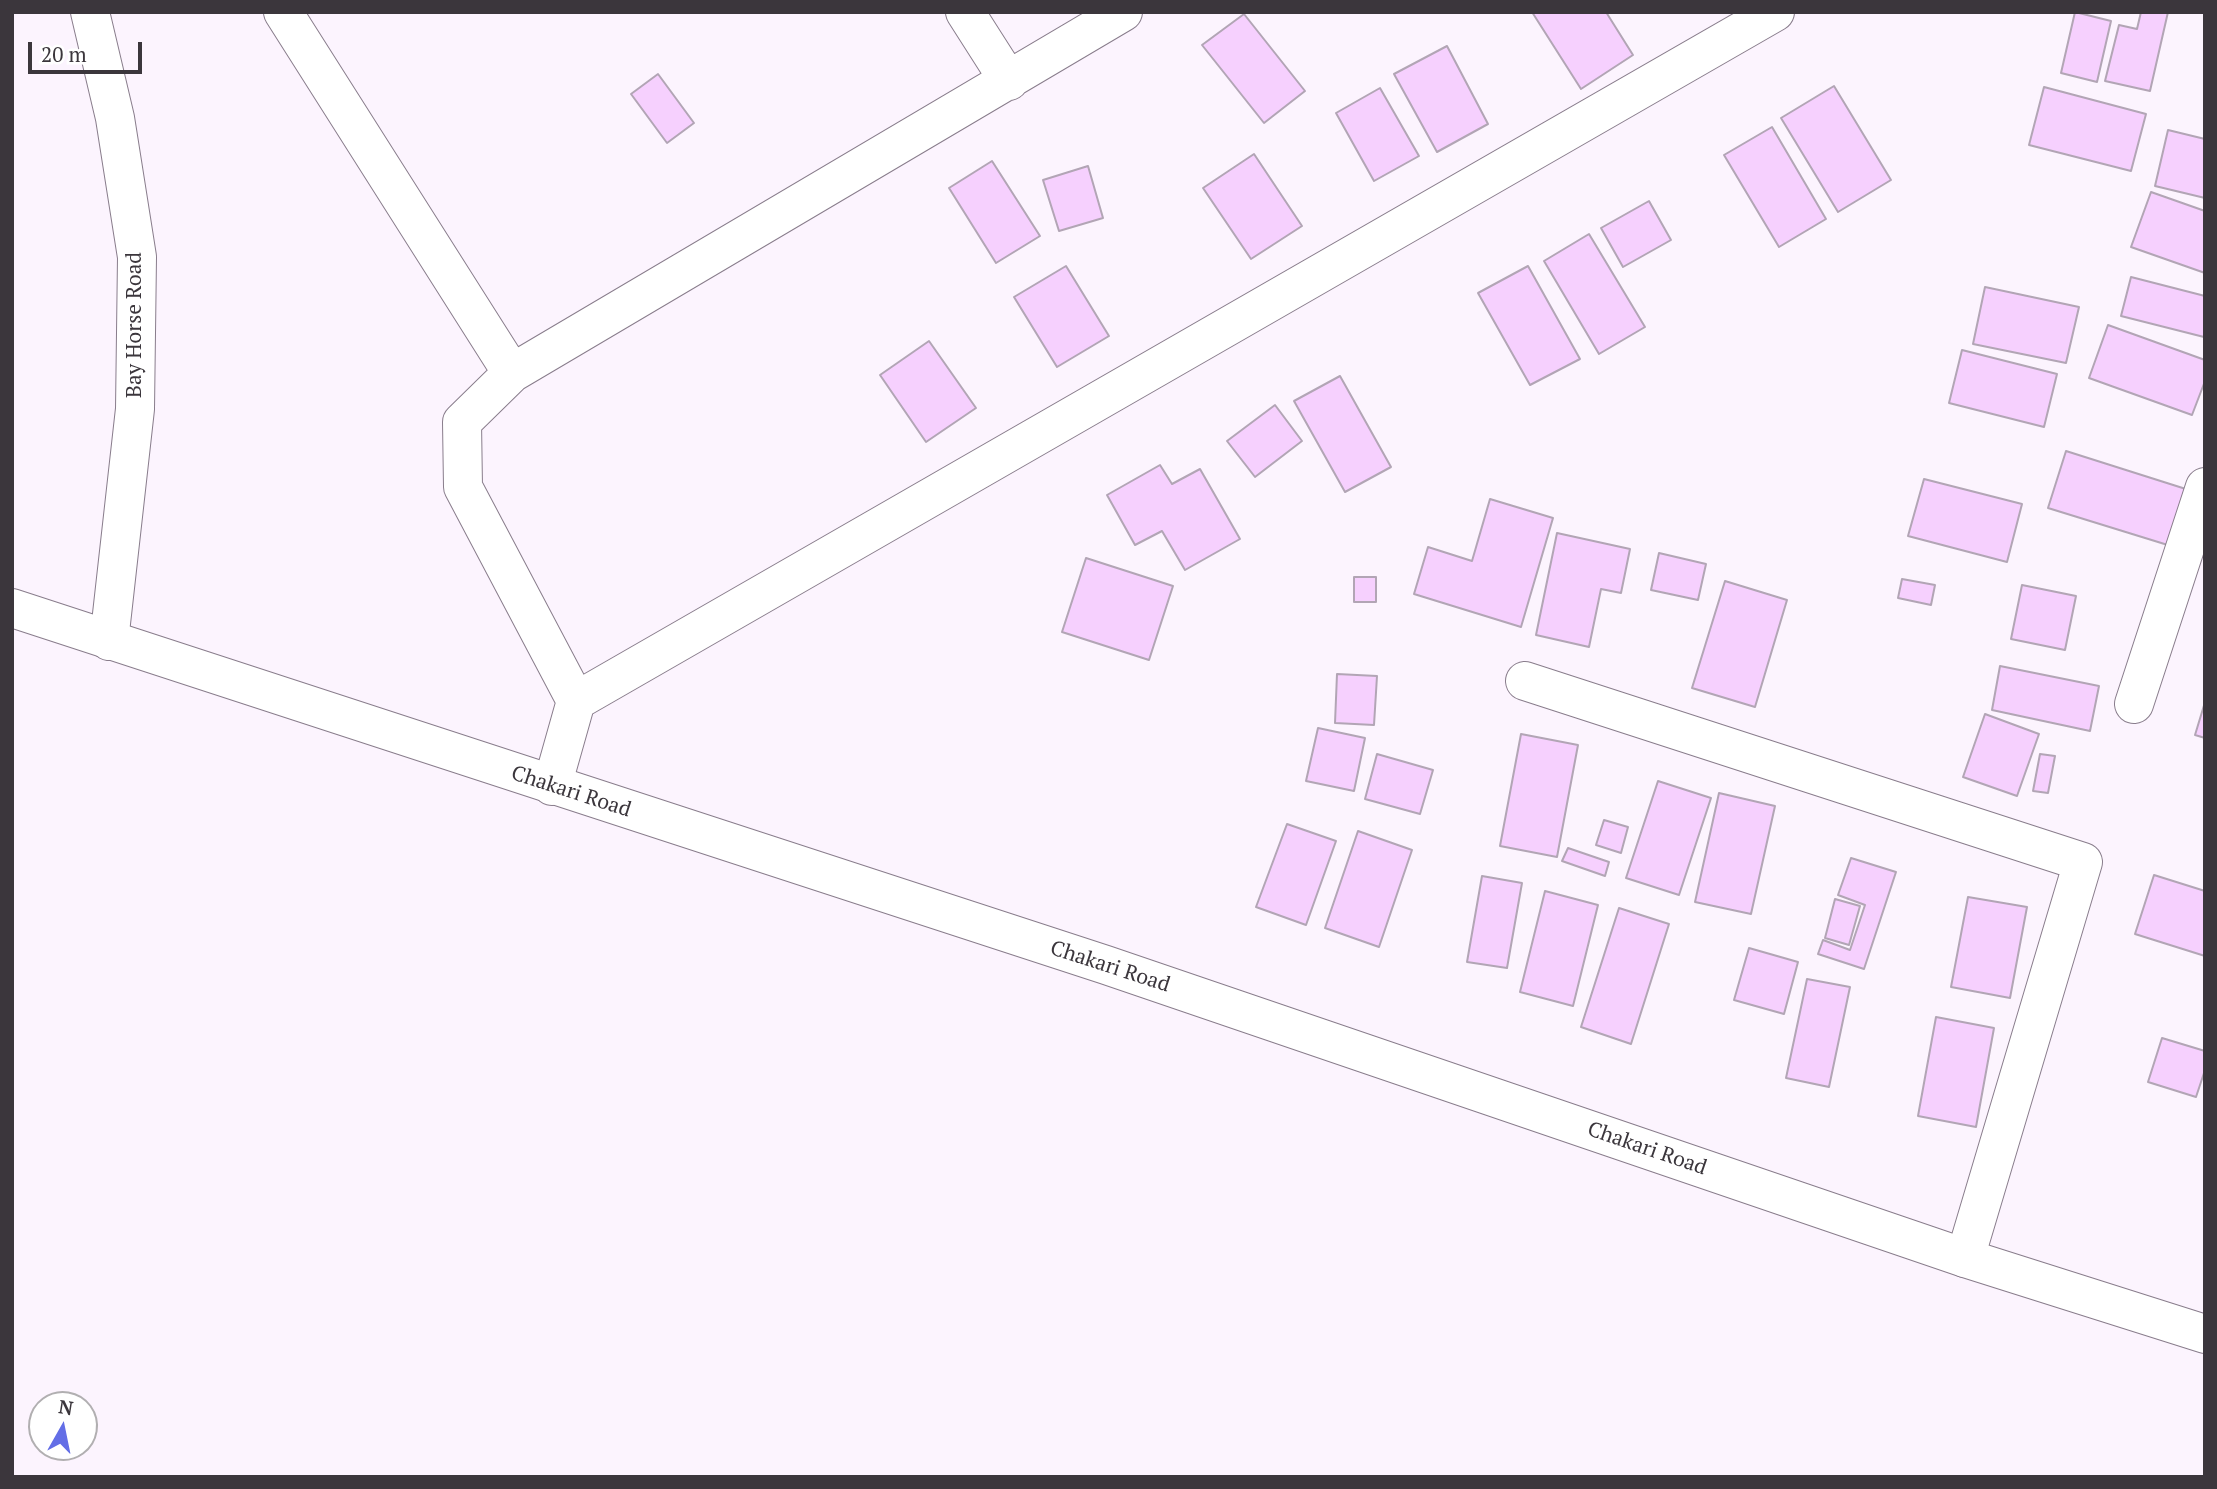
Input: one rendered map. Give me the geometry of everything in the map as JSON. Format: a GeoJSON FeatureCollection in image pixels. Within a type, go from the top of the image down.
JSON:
{"type":"FeatureCollection","features":[{"type":"Feature","properties":{"kind":"street","name":"Bay Horse Road"},"geometry":{"type":"LineString","coordinates":[[90,12],[115,118],[137,257],[135,409],[109,641]]}},
{"type":"Feature","properties":{"kind":"street"},"geometry":{"type":"LineString","coordinates":[[283,12],[512,373]]}},
{"type":"Feature","properties":{"kind":"street"},"geometry":{"type":"LineString","coordinates":[[965,12],[1009,81]]}},
{"type":"Feature","properties":{"kind":"street"},"geometry":{"type":"LineString","coordinates":[[552,786],[576,701],[463,487],[462,422],[512,373],[1123,12]]}},
{"type":"Feature","properties":{"kind":"street"},"geometry":{"type":"LineString","coordinates":[[576,701],[1775,12]]}},
{"type":"Feature","properties":{"kind":"street"},"geometry":{"type":"LineString","coordinates":[[2134,704],[2205,487]]}},
{"type":"Feature","properties":{"kind":"street","name":"Chakari Road"},"geometry":{"type":"LineString","coordinates":[[12,608],[1106,965],[1965,1258],[2205,1334]]}},
{"type":"Feature","properties":{"kind":"street"},"geometry":{"type":"LineString","coordinates":[[1525,681],[2083,862],[1965,1258]]}},
{"type":"Feature","properties":{"kind":"building"},"geometry":{"type":"Polygon","coordinates":[[[1532,12],[1606,12],[1633,55],[1581,89],[1532,12]]]}},
{"type":"Feature","properties":{"kind":"building"},"geometry":{"type":"Polygon","coordinates":[[[2075,12],[2111,21],[2097,82],[2061,73],[2075,12]]]}},
{"type":"Feature","properties":{"kind":"building"},"geometry":{"type":"Polygon","coordinates":[[[2141,12],[2168,12],[2150,91],[2105,81],[2119,25],[2137,29],[2141,12]]]}},
{"type":"Feature","properties":{"kind":"building"},"geometry":{"type":"Polygon","coordinates":[[[1244,14],[1305,91],[1264,123],[1202,45],[1244,14]]]}},
{"type":"Feature","properties":{"kind":"building"},"geometry":{"type":"Polygon","coordinates":[[[1447,46],[1488,124],[1437,152],[1394,74],[1447,46]]]}},
{"type":"Feature","properties":{"kind":"building"},"geometry":{"type":"Polygon","coordinates":[[[658,74],[694,123],[667,143],[631,94],[658,74]]]}},
{"type":"Feature","properties":{"kind":"building"},"geometry":{"type":"Polygon","coordinates":[[[1834,86],[1891,180],[1838,212],[1781,118],[1834,86]]]}},
{"type":"Feature","properties":{"kind":"building"},"geometry":{"type":"Polygon","coordinates":[[[2044,87],[2146,114],[2131,171],[2029,145],[2044,87]]]}},
{"type":"Feature","properties":{"kind":"building"},"geometry":{"type":"Polygon","coordinates":[[[1380,88],[1419,156],[1374,181],[1336,113],[1380,88]]]}},
{"type":"Feature","properties":{"kind":"building"},"geometry":{"type":"Polygon","coordinates":[[[1772,127],[1826,219],[1779,247],[1724,155],[1772,127]]]}},
{"type":"Feature","properties":{"kind":"building"},"geometry":{"type":"Polygon","coordinates":[[[2168,130],[2205,139],[2205,198],[2155,186],[2168,130]]]}},
{"type":"Feature","properties":{"kind":"building"},"geometry":{"type":"Polygon","coordinates":[[[1254,154],[1302,226],[1251,259],[1203,188],[1254,154]]]}},
{"type":"Feature","properties":{"kind":"building"},"geometry":{"type":"Polygon","coordinates":[[[992,161],[1040,236],[996,263],[949,188],[992,161]]]}},
{"type":"Feature","properties":{"kind":"building"},"geometry":{"type":"Polygon","coordinates":[[[1088,166],[1103,218],[1059,231],[1043,180],[1088,166]]]}},
{"type":"Feature","properties":{"kind":"building"},"geometry":{"type":"Polygon","coordinates":[[[2151,192],[2205,211],[2205,273],[2131,247],[2151,192]]]}},
{"type":"Feature","properties":{"kind":"building"},"geometry":{"type":"Polygon","coordinates":[[[1649,201],[1671,240],[1623,267],[1601,228],[1649,201]]]}},
{"type":"Feature","properties":{"kind":"building"},"geometry":{"type":"Polygon","coordinates":[[[1589,234],[1645,327],[1599,354],[1544,261],[1589,234]]]}},
{"type":"Feature","properties":{"kind":"building"},"geometry":{"type":"Polygon","coordinates":[[[1066,266],[1109,336],[1057,367],[1014,297],[1066,266]]]}},
{"type":"Feature","properties":{"kind":"building"},"geometry":{"type":"Polygon","coordinates":[[[1528,266],[1580,359],[1530,385],[1478,293],[1528,266]]]}},
{"type":"Feature","properties":{"kind":"building"},"geometry":{"type":"Polygon","coordinates":[[[2131,277],[2205,296],[2204,337],[2121,316],[2131,277]]]}},
{"type":"Feature","properties":{"kind":"building"},"geometry":{"type":"Polygon","coordinates":[[[1985,287],[2079,307],[2066,363],[1973,344],[1985,287]]]}},
{"type":"Feature","properties":{"kind":"building"},"geometry":{"type":"Polygon","coordinates":[[[2108,325],[2205,360],[2205,381],[2192,415],[2089,378],[2108,325]]]}},
{"type":"Feature","properties":{"kind":"building"},"geometry":{"type":"Polygon","coordinates":[[[929,341],[976,408],[926,442],[880,375],[929,341]]]}},
{"type":"Feature","properties":{"kind":"building"},"geometry":{"type":"Polygon","coordinates":[[[1962,350],[2057,374],[2044,427],[1949,403],[1962,350]]]}},
{"type":"Feature","properties":{"kind":"building"},"geometry":{"type":"Polygon","coordinates":[[[1340,376],[1391,467],[1345,492],[1294,401],[1340,376]]]}},
{"type":"Feature","properties":{"kind":"building"},"geometry":{"type":"Polygon","coordinates":[[[1275,405],[1302,441],[1255,477],[1227,441],[1275,405]]]}},
{"type":"Feature","properties":{"kind":"building"},"geometry":{"type":"Polygon","coordinates":[[[2066,451],[2189,490],[2171,546],[2048,508],[2066,451]]]}},
{"type":"Feature","properties":{"kind":"building"},"geometry":{"type":"Polygon","coordinates":[[[1160,465],[1172,484],[1200,469],[1240,539],[1185,570],[1162,531],[1135,545],[1107,495],[1160,465]]]}},
{"type":"Feature","properties":{"kind":"building"},"geometry":{"type":"Polygon","coordinates":[[[1924,479],[2022,504],[2007,562],[1908,536],[1924,479]]]}},
{"type":"Feature","properties":{"kind":"building"},"geometry":{"type":"Polygon","coordinates":[[[1490,499],[1553,518],[1521,627],[1414,594],[1428,547],[1472,561],[1490,499]]]}},
{"type":"Feature","properties":{"kind":"building"},"geometry":{"type":"Polygon","coordinates":[[[1557,533],[1630,549],[1621,593],[1601,589],[1589,647],[1536,635],[1557,533]]]}},
{"type":"Feature","properties":{"kind":"building"},"geometry":{"type":"Polygon","coordinates":[[[1659,553],[1706,564],[1698,600],[1651,590],[1659,553]]]}},
{"type":"Feature","properties":{"kind":"building"},"geometry":{"type":"Polygon","coordinates":[[[1086,558],[1173,586],[1149,660],[1062,632],[1086,558]]]}},
{"type":"Feature","properties":{"kind":"building"},"geometry":{"type":"Polygon","coordinates":[[[1354,577],[1376,577],[1376,602],[1354,602],[1354,577]]]}},
{"type":"Feature","properties":{"kind":"building"},"geometry":{"type":"Polygon","coordinates":[[[1902,579],[1935,585],[1931,605],[1898,598],[1902,579]]]}},
{"type":"Feature","properties":{"kind":"building"},"geometry":{"type":"Polygon","coordinates":[[[1725,581],[1787,600],[1755,707],[1692,688],[1725,581]]]}},
{"type":"Feature","properties":{"kind":"building"},"geometry":{"type":"Polygon","coordinates":[[[2022,585],[2076,596],[2065,650],[2011,639],[2022,585]]]}},
{"type":"Feature","properties":{"kind":"building"},"geometry":{"type":"Polygon","coordinates":[[[2000,666],[2099,686],[2090,731],[1992,710],[2000,666]]]}},
{"type":"Feature","properties":{"kind":"building"},"geometry":{"type":"Polygon","coordinates":[[[1337,674],[1377,676],[1374,725],[1335,723],[1337,674]]]}},
{"type":"Feature","properties":{"kind":"building"},"geometry":{"type":"Polygon","coordinates":[[[2205,702],[2205,738],[2195,735],[2205,702]]]}},
{"type":"Feature","properties":{"kind":"building"},"geometry":{"type":"Polygon","coordinates":[[[1985,714],[2039,734],[2017,796],[1963,777],[1985,714]]]}},
{"type":"Feature","properties":{"kind":"building"},"geometry":{"type":"Polygon","coordinates":[[[1318,728],[1365,738],[1354,791],[1306,781],[1318,728]]]}},
{"type":"Feature","properties":{"kind":"building"},"geometry":{"type":"Polygon","coordinates":[[[1521,734],[1578,745],[1557,857],[1500,846],[1521,734]]]}},
{"type":"Feature","properties":{"kind":"building"},"geometry":{"type":"Polygon","coordinates":[[[1377,754],[1433,770],[1420,814],[1365,799],[1377,754]]]}},
{"type":"Feature","properties":{"kind":"building"},"geometry":{"type":"Polygon","coordinates":[[[2040,754],[2055,756],[2048,793],[2033,791],[2040,754]]]}},
{"type":"Feature","properties":{"kind":"building"},"geometry":{"type":"Polygon","coordinates":[[[1658,781],[1711,798],[1679,895],[1626,878],[1658,781]]]}},
{"type":"Feature","properties":{"kind":"building"},"geometry":{"type":"Polygon","coordinates":[[[1719,793],[1775,806],[1751,914],[1695,902],[1719,793]]]}},
{"type":"Feature","properties":{"kind":"building"},"geometry":{"type":"Polygon","coordinates":[[[1604,820],[1628,827],[1621,853],[1596,845],[1604,820]]]}},
{"type":"Feature","properties":{"kind":"building"},"geometry":{"type":"Polygon","coordinates":[[[1287,824],[1336,841],[1306,925],[1256,907],[1287,824]]]}},
{"type":"Feature","properties":{"kind":"building"},"geometry":{"type":"Polygon","coordinates":[[[1358,831],[1412,850],[1379,947],[1325,928],[1358,831]]]}},
{"type":"Feature","properties":{"kind":"building"},"geometry":{"type":"Polygon","coordinates":[[[1568,848],[1609,862],[1605,876],[1562,861],[1568,848]]]}},
{"type":"Feature","properties":{"kind":"building"},"geometry":{"type":"Polygon","coordinates":[[[1851,858],[1896,872],[1864,969],[1818,954],[1823,940],[1850,950],[1865,905],[1838,895],[1851,858]]]}},
{"type":"Feature","properties":{"kind":"building"},"geometry":{"type":"Polygon","coordinates":[[[2154,875],[2205,891],[2205,956],[2135,934],[2154,875]]]}},
{"type":"Feature","properties":{"kind":"building"},"geometry":{"type":"Polygon","coordinates":[[[1482,876],[1522,883],[1507,968],[1467,962],[1482,876]]]}},
{"type":"Feature","properties":{"kind":"building"},"geometry":{"type":"Polygon","coordinates":[[[1545,891],[1598,905],[1573,1006],[1520,992],[1545,891]]]}},
{"type":"Feature","properties":{"kind":"building"},"geometry":{"type":"Polygon","coordinates":[[[1968,897],[2027,907],[2010,998],[1951,987],[1968,897]]]}},
{"type":"Feature","properties":{"kind":"building"},"geometry":{"type":"Polygon","coordinates":[[[1835,899],[1860,906],[1849,945],[1825,938],[1835,899]]]}},
{"type":"Feature","properties":{"kind":"building"},"geometry":{"type":"Polygon","coordinates":[[[1619,908],[1669,924],[1631,1044],[1581,1027],[1619,908]]]}},
{"type":"Feature","properties":{"kind":"building"},"geometry":{"type":"Polygon","coordinates":[[[1749,948],[1798,962],[1784,1014],[1734,1000],[1749,948]]]}},
{"type":"Feature","properties":{"kind":"building"},"geometry":{"type":"Polygon","coordinates":[[[1807,979],[1850,987],[1829,1087],[1786,1078],[1807,979]]]}},
{"type":"Feature","properties":{"kind":"building"},"geometry":{"type":"Polygon","coordinates":[[[1936,1017],[1994,1028],[1976,1127],[1918,1116],[1936,1017]]]}},
{"type":"Feature","properties":{"kind":"building"},"geometry":{"type":"Polygon","coordinates":[[[2162,1038],[2205,1051],[2205,1070],[2196,1097],[2148,1082],[2162,1038]]]}}]}
